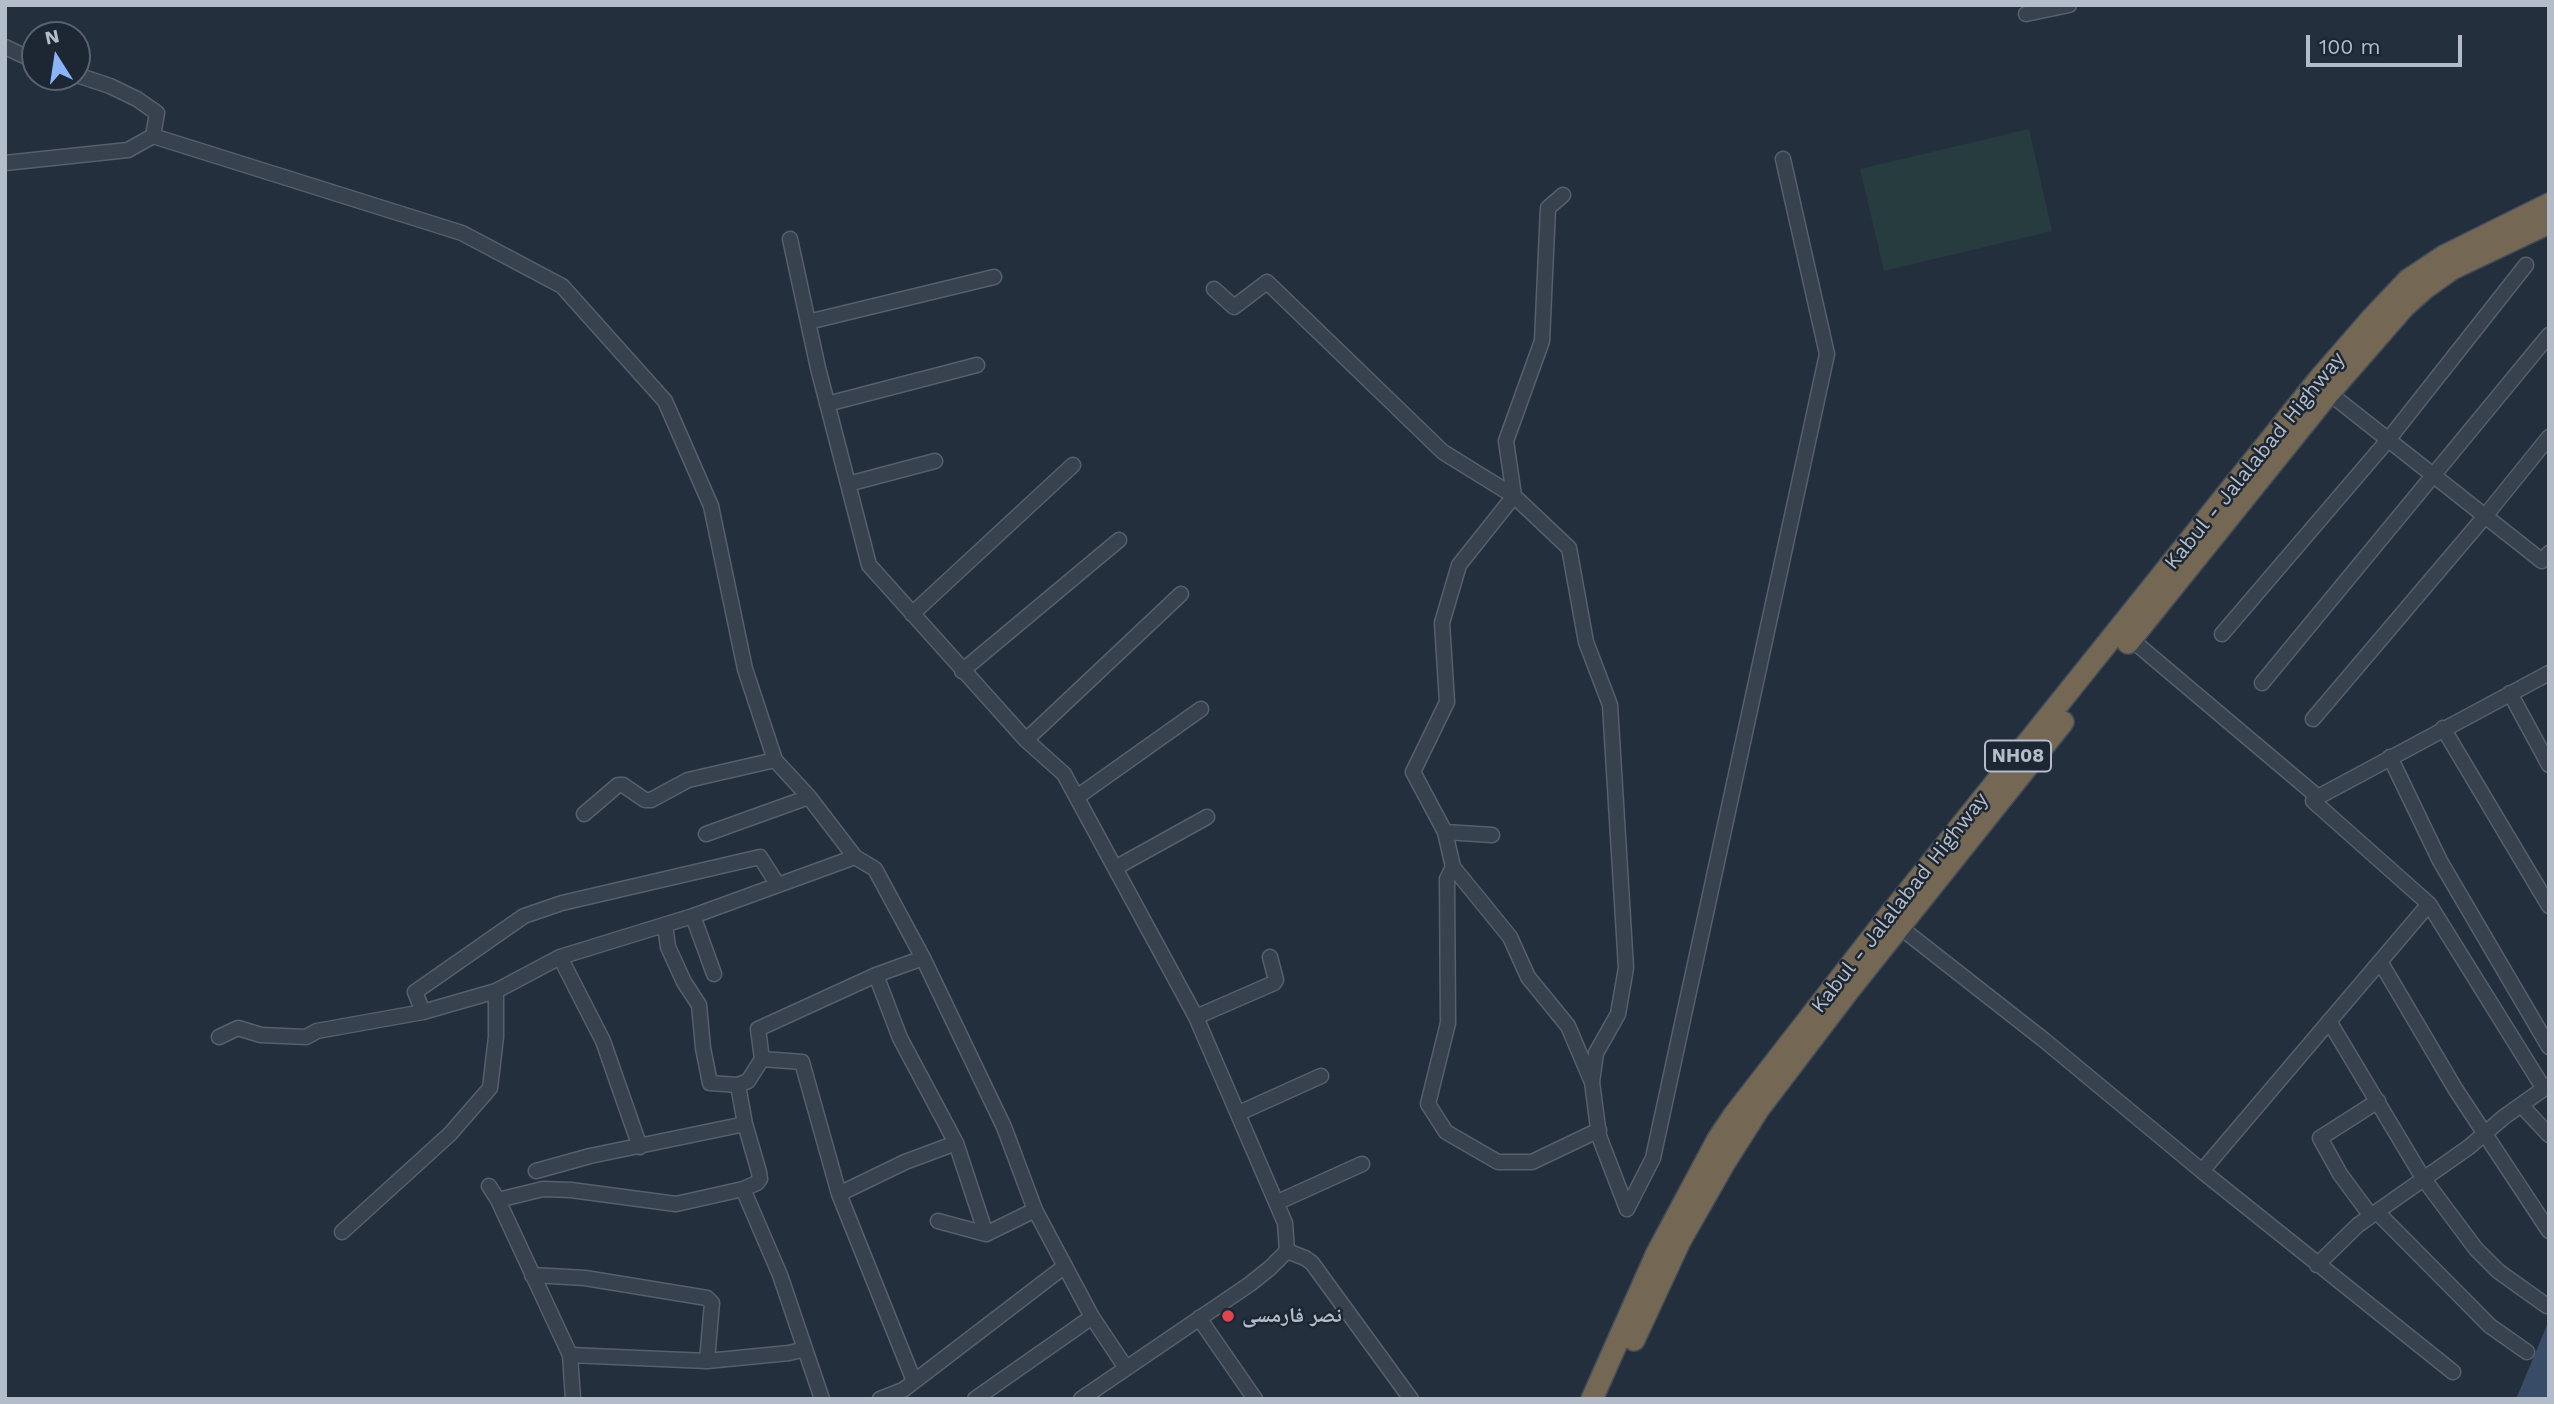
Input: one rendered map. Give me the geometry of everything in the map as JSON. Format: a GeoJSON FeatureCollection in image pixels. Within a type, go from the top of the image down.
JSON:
{"type":"FeatureCollection","features":[{"type":"Feature","properties":{"kind":"highway","name":"Kabul - Jalalabad Highway"},"geometry":{"type":"LineString","coordinates":[[1607,1399],[1680,1241],[1758,1110],[1850,989],[1901,928],[2319,379],[2408,280],[2444,256],[2549,204]]}},
{"type":"Feature","properties":{"kind":"highway","name":"Kabul - Jalalabad Highway"},"geometry":{"type":"LineString","coordinates":[[1592,1399],[1664,1241],[1704,1163],[1734,1115],[1887,918],[2376,336],[2424,289],[2463,263],[2549,223]]}},
{"type":"Feature","properties":{"kind":"street"},"geometry":{"type":"LineString","coordinates":[[2026,14],[2069,5]]}},
{"type":"Feature","properties":{"kind":"street"},"geometry":{"type":"LineString","coordinates":[[5,47],[21,54]]}},
{"type":"Feature","properties":{"kind":"street"},"geometry":{"type":"LineString","coordinates":[[91,80],[137,99],[156,113],[153,136]]}},
{"type":"Feature","properties":{"kind":"street"},"geometry":{"type":"LineString","coordinates":[[5,163],[128,150],[153,136],[461,233],[562,286],[666,401],[711,506],[745,669],[775,760],[809,796],[855,857],[875,869],[923,958],[1004,1127],[1035,1210],[1092,1317],[1126,1368]]}},
{"type":"Feature","properties":{"kind":"street"},"geometry":{"type":"LineString","coordinates":[[1563,195],[1548,208],[1542,341],[1506,441],[1514,496],[1459,565],[1442,623],[1447,702],[1413,772],[1445,832],[1453,867],[1510,937],[1528,977],[1568,1026],[1591,1082],[1598,1130],[1628,1209],[1653,1158],[1827,354],[1783,159]]}},
{"type":"Feature","properties":{"kind":"street"},"geometry":{"type":"LineString","coordinates":[[790,239],[827,404],[869,565],[1026,740],[1064,774],[1196,1017],[1278,1202],[1285,1223],[1287,1251]]}},
{"type":"Feature","properties":{"kind":"street"},"geometry":{"type":"LineString","coordinates":[[2222,634],[2388,440],[2526,265]]}},
{"type":"Feature","properties":{"kind":"street"},"geometry":{"type":"LineString","coordinates":[[808,322],[994,276]]}},
{"type":"Feature","properties":{"kind":"street"},"geometry":{"type":"LineString","coordinates":[[1214,289],[1234,306],[1267,282],[1443,452],[1514,496],[1569,548],[1586,642],[1609,705],[1626,968],[1618,1014],[1596,1054],[1591,1082]]}},
{"type":"Feature","properties":{"kind":"street"},"geometry":{"type":"LineString","coordinates":[[2262,683],[2549,335]]}},
{"type":"Feature","properties":{"kind":"street"},"geometry":{"type":"LineString","coordinates":[[827,404],[976,365]]}},
{"type":"Feature","properties":{"kind":"street"},"geometry":{"type":"LineString","coordinates":[[2329,393],[2542,561],[2549,553]]}},
{"type":"Feature","properties":{"kind":"street"},"geometry":{"type":"LineString","coordinates":[[2313,719],[2549,437]]}},
{"type":"Feature","properties":{"kind":"street"},"geometry":{"type":"LineString","coordinates":[[848,484],[935,461]]}},
{"type":"Feature","properties":{"kind":"street"},"geometry":{"type":"LineString","coordinates":[[912,614],[1073,465]]}},
{"type":"Feature","properties":{"kind":"street"},"geometry":{"type":"LineString","coordinates":[[962,671],[1119,540]]}},
{"type":"Feature","properties":{"kind":"street"},"geometry":{"type":"LineString","coordinates":[[1026,740],[1181,594]]}},
{"type":"Feature","properties":{"kind":"street"},"geometry":{"type":"LineString","coordinates":[[2125,635],[2318,797]]}},
{"type":"Feature","properties":{"kind":"street"},"geometry":{"type":"LineString","coordinates":[[2316,1265],[2358,1225],[2469,1147],[2546,1087],[2429,904],[2313,802],[2390,757],[2549,673]]}},
{"type":"Feature","properties":{"kind":"street"},"geometry":{"type":"LineString","coordinates":[[2510,693],[2549,765]]}},
{"type":"Feature","properties":{"kind":"street"},"geometry":{"type":"LineString","coordinates":[[1077,797],[1201,709]]}},
{"type":"Feature","properties":{"kind":"street"},"geometry":{"type":"LineString","coordinates":[[2443,729],[2549,906]]}},
{"type":"Feature","properties":{"kind":"street"},"geometry":{"type":"LineString","coordinates":[[2390,757],[2440,861],[2549,1047]]}},
{"type":"Feature","properties":{"kind":"street"},"geometry":{"type":"LineString","coordinates":[[584,814],[618,785],[623,785],[645,800],[651,800],[688,780],[775,760]]}},
{"type":"Feature","properties":{"kind":"street"},"geometry":{"type":"LineString","coordinates":[[706,834],[809,796]]}},
{"type":"Feature","properties":{"kind":"street"},"geometry":{"type":"LineString","coordinates":[[1115,868],[1207,817]]}},
{"type":"Feature","properties":{"kind":"street"},"geometry":{"type":"LineString","coordinates":[[1445,832],[1493,835]]}},
{"type":"Feature","properties":{"kind":"street"},"geometry":{"type":"LineString","coordinates":[[424,1012],[415,992],[524,916],[562,903],[760,857],[778,885]]}},
{"type":"Feature","properties":{"kind":"street"},"geometry":{"type":"LineString","coordinates":[[219,1037],[238,1028],[261,1035],[306,1037],[317,1031],[424,1012],[496,991],[559,957],[692,916],[855,857]]}},
{"type":"Feature","properties":{"kind":"street"},"geometry":{"type":"LineString","coordinates":[[1453,867],[1447,879],[1448,1023],[1428,1104],[1446,1132],[1498,1162],[1532,1162],[1598,1130]]}},
{"type":"Feature","properties":{"kind":"street"},"geometry":{"type":"LineString","coordinates":[[2202,1171],[2429,904]]}},
{"type":"Feature","properties":{"kind":"street"},"geometry":{"type":"LineString","coordinates":[[692,916],[713,974]]}},
{"type":"Feature","properties":{"kind":"street"},"geometry":{"type":"LineString","coordinates":[[665,925],[668,947],[684,982],[699,1005],[710,1083],[738,1085],[748,1081],[762,1059],[758,1029],[876,975],[923,958]]}},
{"type":"Feature","properties":{"kind":"street"},"geometry":{"type":"LineString","coordinates":[[1901,928],[2044,1040],[2316,1265],[2453,1372]]}},
{"type":"Feature","properties":{"kind":"street"},"geometry":{"type":"LineString","coordinates":[[559,957],[603,1041],[640,1147]]}},
{"type":"Feature","properties":{"kind":"street"},"geometry":{"type":"LineString","coordinates":[[1196,1017],[1274,983],[1276,980],[1270,957]]}},
{"type":"Feature","properties":{"kind":"street"},"geometry":{"type":"LineString","coordinates":[[2381,963],[2484,1134],[2549,1231]]}},
{"type":"Feature","properties":{"kind":"street"},"geometry":{"type":"LineString","coordinates":[[876,975],[900,1038],[956,1143],[986,1234]]}},
{"type":"Feature","properties":{"kind":"street"},"geometry":{"type":"LineString","coordinates":[[342,1232],[450,1134],[490,1088],[496,1037],[496,991]]}},
{"type":"Feature","properties":{"kind":"street"},"geometry":{"type":"LineString","coordinates":[[2329,1021],[2423,1178],[2476,1249],[2498,1272],[2547,1306]]}},
{"type":"Feature","properties":{"kind":"street"},"geometry":{"type":"LineString","coordinates":[[762,1059],[802,1062],[838,1194],[914,1381]]}},
{"type":"Feature","properties":{"kind":"street"},"geometry":{"type":"LineString","coordinates":[[1239,1113],[1321,1076]]}},
{"type":"Feature","properties":{"kind":"street"},"geometry":{"type":"LineString","coordinates":[[498,1200],[542,1189],[571,1190],[676,1204],[743,1189],[757,1183],[760,1179],[738,1085]]}},
{"type":"Feature","properties":{"kind":"street"},"geometry":{"type":"LineString","coordinates":[[2378,1101],[2320,1138],[2340,1174],[2374,1214],[2490,1326],[2527,1352]]}},
{"type":"Feature","properties":{"kind":"street"},"geometry":{"type":"LineString","coordinates":[[2521,1105],[2549,1135]]}},
{"type":"Feature","properties":{"kind":"street"},"geometry":{"type":"LineString","coordinates":[[537,1171],[590,1156],[745,1124]]}},
{"type":"Feature","properties":{"kind":"street"},"geometry":{"type":"LineString","coordinates":[[838,1194],[905,1162],[956,1143]]}},
{"type":"Feature","properties":{"kind":"street"},"geometry":{"type":"LineString","coordinates":[[1278,1202],[1362,1164]]}},
{"type":"Feature","properties":{"kind":"street"},"geometry":{"type":"LineString","coordinates":[[489,1186],[570,1355],[573,1399]]}},
{"type":"Feature","properties":{"kind":"street"},"geometry":{"type":"LineString","coordinates":[[743,1189],[780,1275],[822,1399]]}},
{"type":"Feature","properties":{"kind":"street"},"geometry":{"type":"LineString","coordinates":[[938,1221],[986,1234],[1035,1210]]}},
{"type":"Feature","properties":{"kind":"street"},"geometry":{"type":"LineString","coordinates":[[1081,1399],[1250,1284],[1287,1251]]}},
{"type":"Feature","properties":{"kind":"street"},"geometry":{"type":"LineString","coordinates":[[1287,1251],[1312,1263],[1411,1399]]}},
{"type":"Feature","properties":{"kind":"street"},"geometry":{"type":"LineString","coordinates":[[880,1399],[899,1395],[1065,1266]]}},
{"type":"Feature","properties":{"kind":"street"},"geometry":{"type":"LineString","coordinates":[[532,1275],[585,1278],[707,1298],[712,1303],[707,1361]]}},
{"type":"Feature","properties":{"kind":"street"},"geometry":{"type":"LineString","coordinates":[[975,1399],[1092,1317]]}},
{"type":"Feature","properties":{"kind":"street"},"geometry":{"type":"LineString","coordinates":[[1199,1318],[1255,1399]]}},
{"type":"Feature","properties":{"kind":"street"},"geometry":{"type":"LineString","coordinates":[[570,1355],[707,1361],[805,1349]]}},
{"type":"Feature","properties":{"kind":"green space"},"geometry":{"type":"Polygon","coordinates":[[[2029,129],[2052,231],[1884,271],[1860,169],[2029,129]]]}},
{"type":"Feature","properties":{"kind":"water"},"geometry":{"type":"Polygon","coordinates":[[[2549,1320],[2549,1399],[2516,1399],[2540,1342],[2549,1320]]]}},
{"type":"Feature","properties":{"kind":"place","name":"نصر فارمسی"},"geometry":{"type":"Point","coordinates":[1228,1316]}}]}
